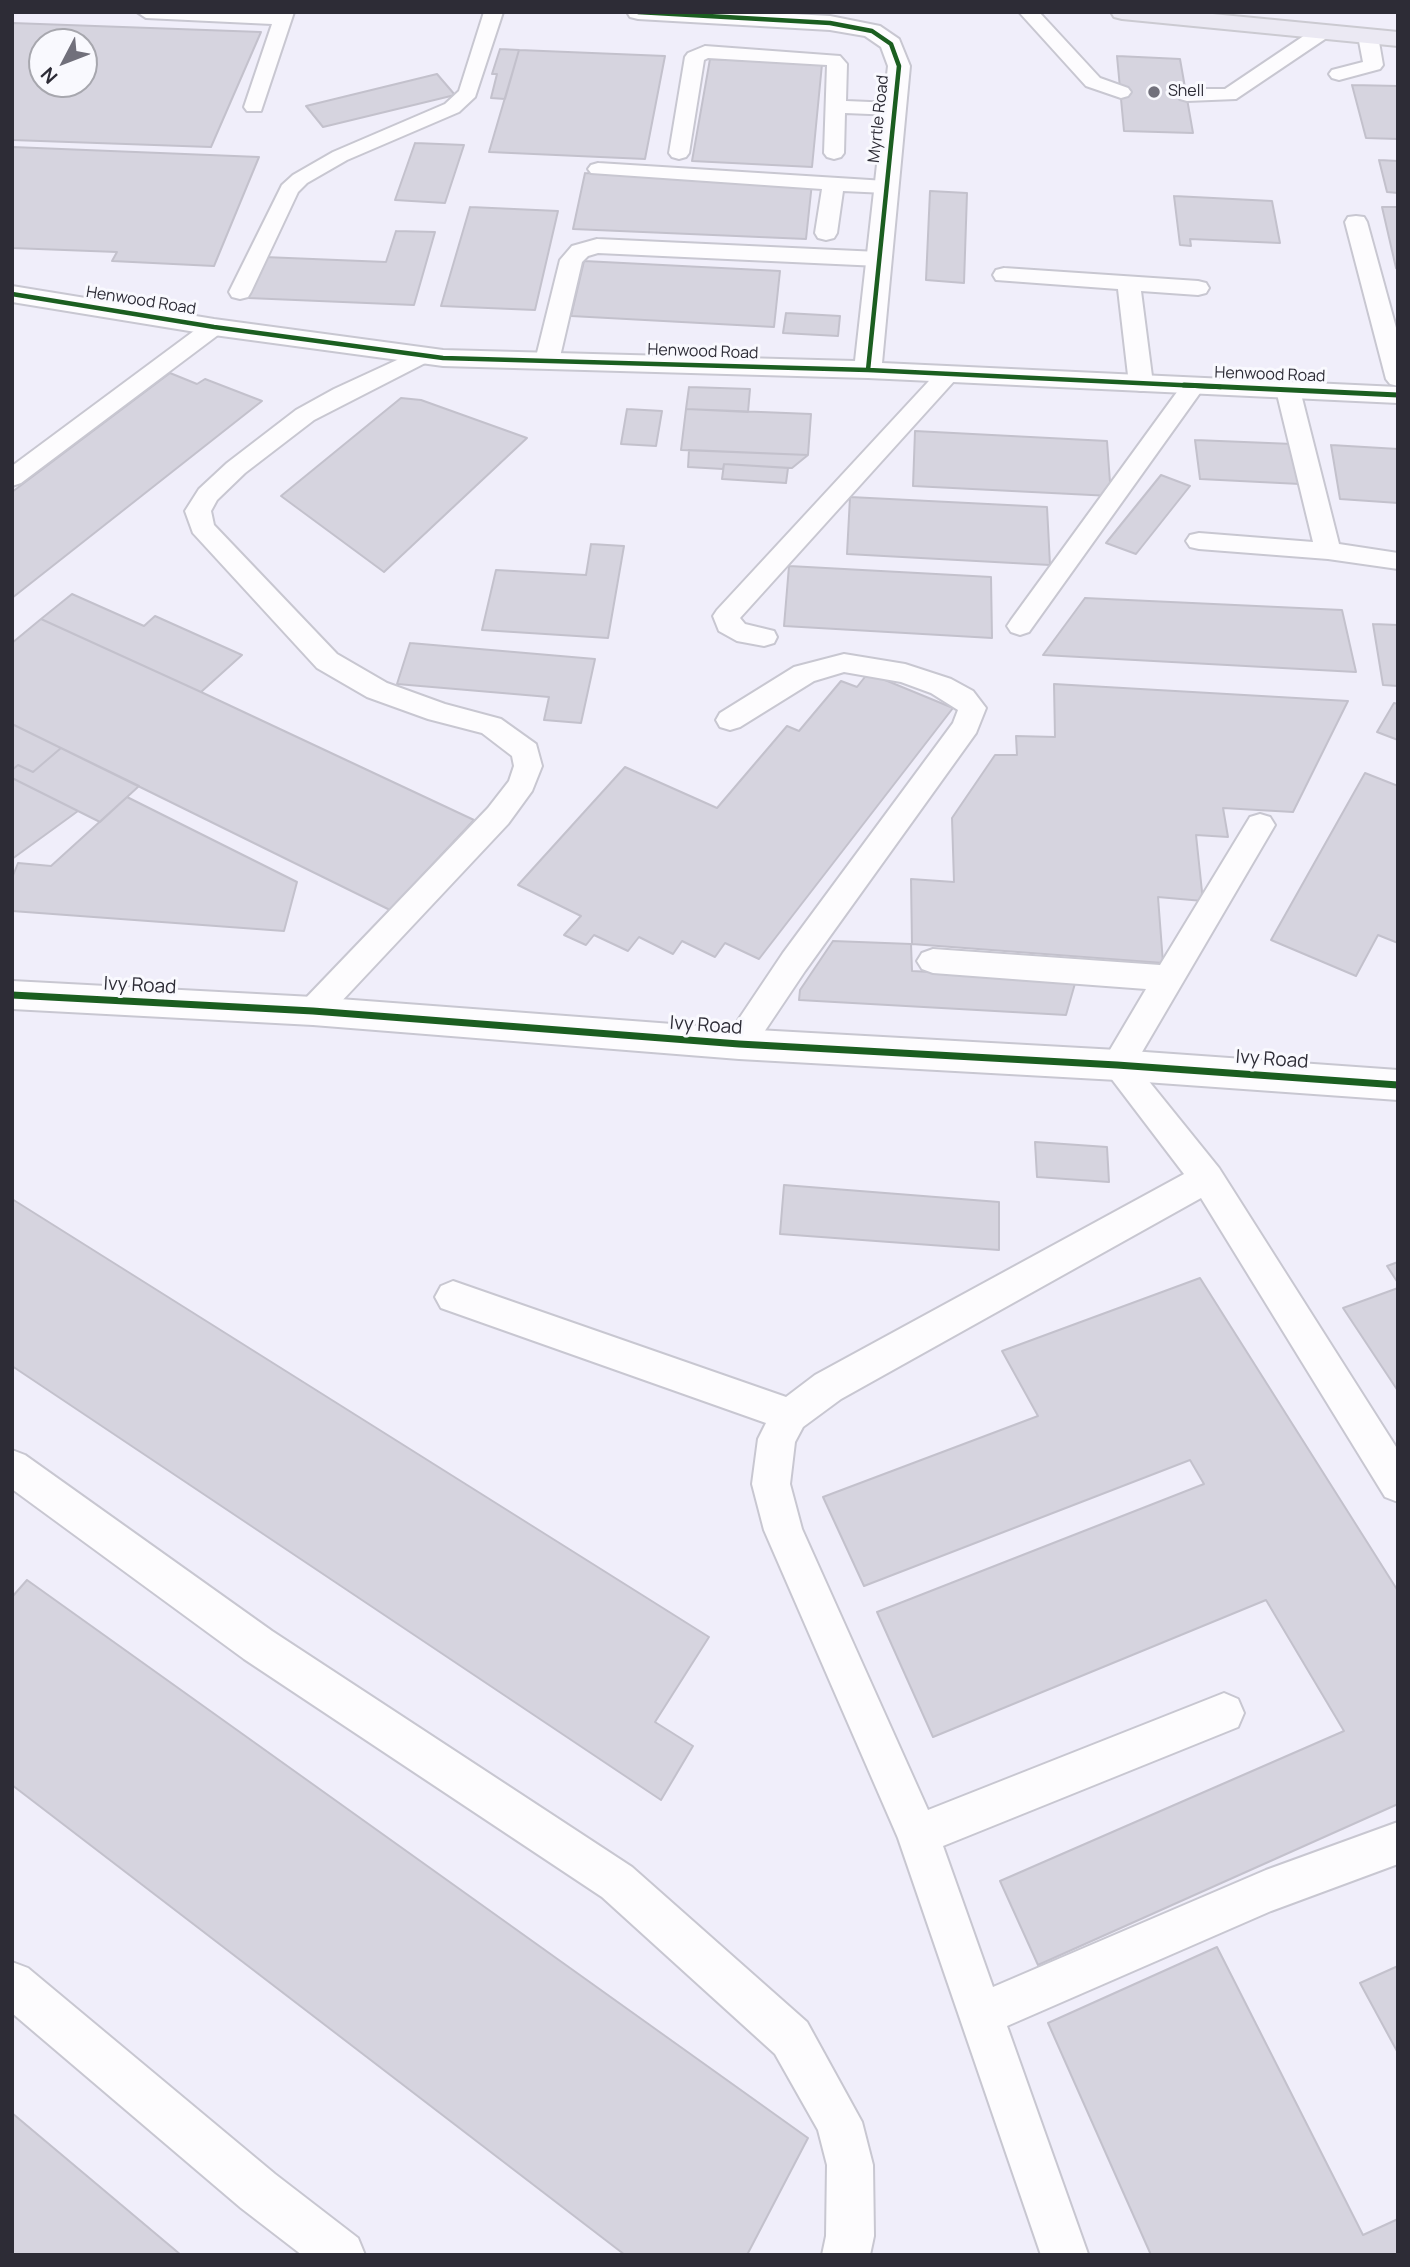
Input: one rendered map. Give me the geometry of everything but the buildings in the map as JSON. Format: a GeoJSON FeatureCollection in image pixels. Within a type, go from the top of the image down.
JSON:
{"type":"FeatureCollection","features":[{"type":"Feature","properties":{"kind":"highway"},"geometry":{"type":"LineString","coordinates":[[1122,12],[1321,33],[1398,38]]}},
{"type":"Feature","properties":{"kind":"street","name":"Myrtle Road"},"geometry":{"type":"LineString","coordinates":[[638,12],[830,23],[872,31],[891,44],[899,66],[868,370]]}},
{"type":"Feature","properties":{"kind":"street","name":"Henwood Road"},"geometry":{"type":"LineString","coordinates":[[12,294],[214,327],[423,355],[868,370],[1398,395]]}},
{"type":"Feature","properties":{"kind":"street","name":"Ivy Road"},"geometry":{"type":"LineString","coordinates":[[12,995],[313,1011],[739,1044],[1117,1065],[1398,1085]]}},
{"type":"Feature","properties":{"kind":"lane"},"geometry":{"type":"LineString","coordinates":[[146,12],[284,15],[254,107]]}},
{"type":"Feature","properties":{"kind":"lane"},"geometry":{"type":"LineString","coordinates":[[240,292],[289,189],[300,179],[340,156],[452,108],[468,93],[494,12]]}},
{"type":"Feature","properties":{"kind":"lane"},"geometry":{"type":"LineString","coordinates":[[1028,12],[1082,72],[1106,89],[1121,92]]}},
{"type":"Feature","properties":{"kind":"lane"},"geometry":{"type":"LineString","coordinates":[[1187,95],[1229,95],[1321,33]]}},
{"type":"Feature","properties":{"kind":"lane"},"geometry":{"type":"LineString","coordinates":[[1339,74],[1373,65],[1368,36]]}},
{"type":"Feature","properties":{"kind":"lane"},"geometry":{"type":"LineString","coordinates":[[679,153],[695,57],[698,54],[718,52],[833,60],[837,64],[834,153]]}},
{"type":"Feature","properties":{"kind":"lane"},"geometry":{"type":"LineString","coordinates":[[836,107],[894,109]]}},
{"type":"Feature","properties":{"kind":"lane"},"geometry":{"type":"LineString","coordinates":[[598,169],[886,187]]}},
{"type":"Feature","properties":{"kind":"lane"},"geometry":{"type":"LineString","coordinates":[[826,233],[834,184]]}},
{"type":"Feature","properties":{"kind":"lane"},"geometry":{"type":"LineString","coordinates":[[1356,222],[1398,379]]}},
{"type":"Feature","properties":{"kind":"lane"},"geometry":{"type":"LineString","coordinates":[[547,361],[571,260],[580,251],[597,246],[879,259]]}},
{"type":"Feature","properties":{"kind":"lane"},"geometry":{"type":"LineString","coordinates":[[1004,275],[1198,288]]}},
{"type":"Feature","properties":{"kind":"lane"},"geometry":{"type":"LineString","coordinates":[[1129,284],[1141,384]]}},
{"type":"Feature","properties":{"kind":"lane"},"geometry":{"type":"LineString","coordinates":[[12,478],[214,327]]}},
{"type":"Feature","properties":{"kind":"lane"},"geometry":{"type":"LineString","coordinates":[[313,1011],[498,816],[522,784],[528,766],[526,751],[491,726],[438,712],[377,690],[327,661],[202,527],[198,511],[208,495],[236,468],[305,415],[423,355]]}},
{"type":"Feature","properties":{"kind":"lane"},"geometry":{"type":"LineString","coordinates":[[764,637],[737,632],[728,625],[726,616],[947,374]]}},
{"type":"Feature","properties":{"kind":"lane"},"geometry":{"type":"LineString","coordinates":[[1020,626],[1193,386]]}},
{"type":"Feature","properties":{"kind":"lane"},"geometry":{"type":"LineString","coordinates":[[1288,390],[1328,551]]}},
{"type":"Feature","properties":{"kind":"lane"},"geometry":{"type":"LineString","coordinates":[[1199,541],[1328,551],[1398,561]]}},
{"type":"Feature","properties":{"kind":"lane"},"geometry":{"type":"LineString","coordinates":[[730,720],[804,674],[844,663],[905,673],[963,698],[972,708],[966,726],[794,962],[739,1044]]}},
{"type":"Feature","properties":{"kind":"lane"},"geometry":{"type":"LineString","coordinates":[[1260,825],[1117,1065],[1207,1178],[1398,1484]]}},
{"type":"Feature","properties":{"kind":"lane"},"geometry":{"type":"LineString","coordinates":[[933,961],[1167,978]]}},
{"type":"Feature","properties":{"kind":"lane"},"geometry":{"type":"LineString","coordinates":[[1064,2254],[918,1835],[783,1530],[771,1484],[777,1439],[790,1415],[828,1387],[1207,1178]]}},
{"type":"Feature","properties":{"kind":"lane"},"geometry":{"type":"LineString","coordinates":[[453,1297],[790,1415]]}},
{"type":"Feature","properties":{"kind":"lane"},"geometry":{"type":"LineString","coordinates":[[12,1467],[258,1645],[617,1882],[790,2038],[839,2122],[850,2165],[850,2236],[846,2255]]}},
{"type":"Feature","properties":{"kind":"lane"},"geometry":{"type":"LineString","coordinates":[[918,1835],[1224,1713]]}},
{"type":"Feature","properties":{"kind":"lane"},"geometry":{"type":"LineString","coordinates":[[980,2015],[1266,1891],[1398,1843]]}},
{"type":"Feature","properties":{"kind":"lane"},"geometry":{"type":"LineString","coordinates":[[12,1984],[258,2191],[341,2255]]}},
{"type":"Feature","properties":{"kind":"cycle path"},"geometry":{"type":"LineString","coordinates":[[638,12],[830,23],[872,31],[891,44],[899,66],[868,370]]}},
{"type":"Feature","properties":{"kind":"cycle path"},"geometry":{"type":"LineString","coordinates":[[12,294],[214,327],[443,358],[868,370],[1398,395]]}},
{"type":"Feature","properties":{"kind":"cycle path"},"geometry":{"type":"LineString","coordinates":[[12,995],[313,1011],[739,1044],[1117,1065],[1398,1085]]}},
{"type":"Feature","properties":{"kind":"place","name":"Shell"},"geometry":{"type":"Point","coordinates":[1154,92]}}]}
